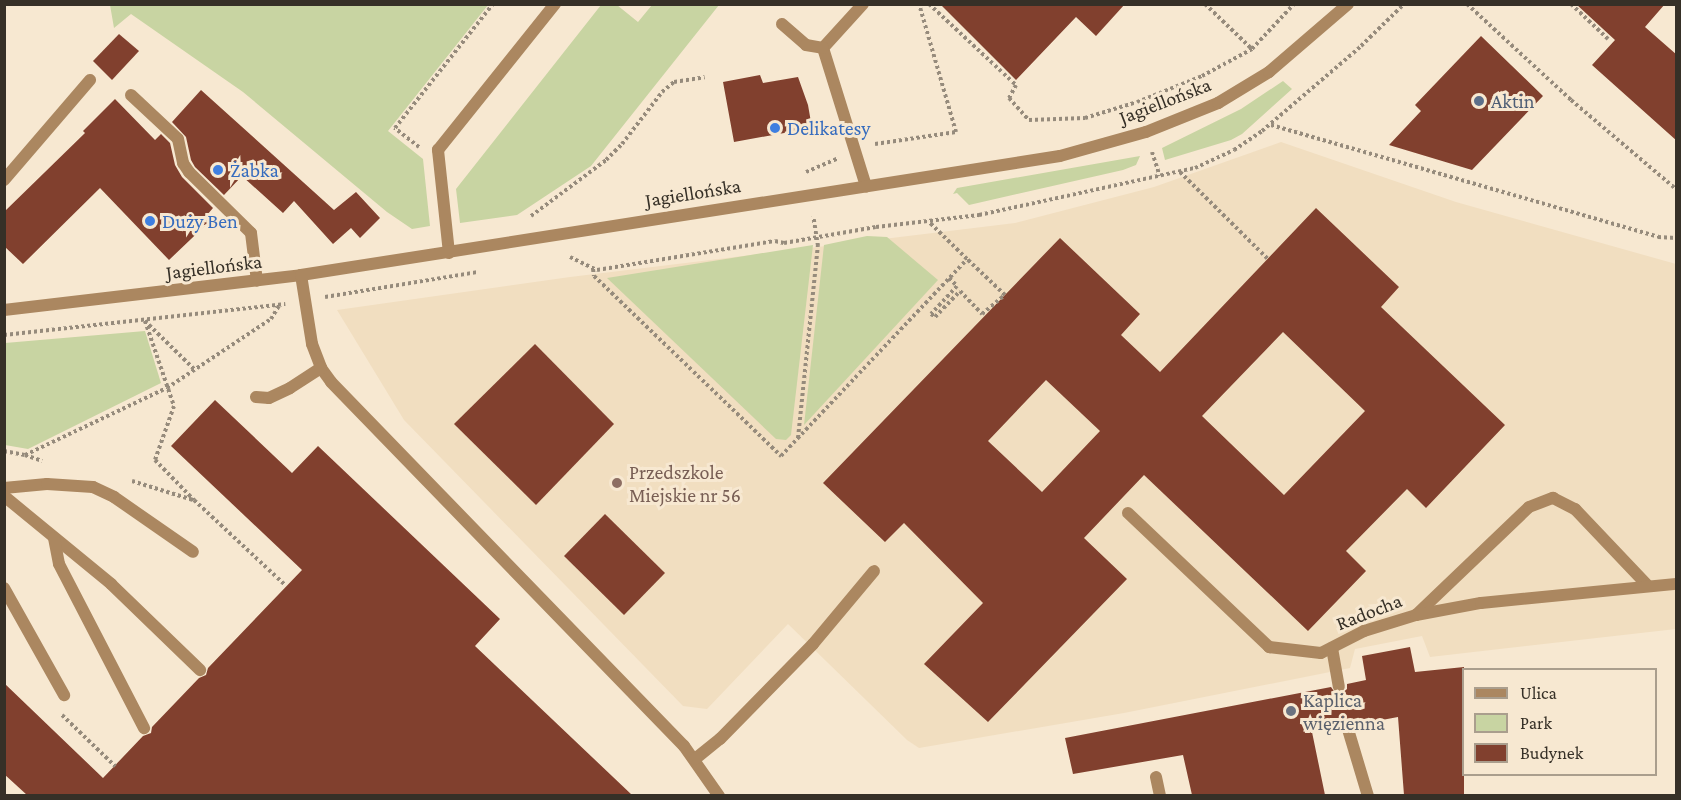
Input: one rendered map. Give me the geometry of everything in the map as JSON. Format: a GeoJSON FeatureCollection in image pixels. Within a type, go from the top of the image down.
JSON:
{"type":"FeatureCollection","features":[{"type":"Feature","properties":{"kind":"street"},"geometry":{"type":"LineString","coordinates":[[449,253],[438,150],[555,4]]}},
{"type":"Feature","properties":{"kind":"street"},"geometry":{"type":"LineString","coordinates":[[823,48],[863,4]]}},
{"type":"Feature","properties":{"kind":"street","name":"Jagiellońska"},"geometry":{"type":"LineString","coordinates":[[4,310],[301,275],[1060,156],[1155,128],[1218,103],[1269,72],[1348,4]]}},
{"type":"Feature","properties":{"kind":"street"},"geometry":{"type":"LineString","coordinates":[[782,24],[806,45],[823,48]]}},
{"type":"Feature","properties":{"kind":"street"},"geometry":{"type":"LineString","coordinates":[[823,48],[857,151],[866,186]]}},
{"type":"Feature","properties":{"kind":"street"},"geometry":{"type":"LineString","coordinates":[[4,180],[90,80]]}},
{"type":"Feature","properties":{"kind":"street"},"geometry":{"type":"LineString","coordinates":[[131,94],[178,139],[183,163],[189,172],[251,233],[257,281]]}},
{"type":"Feature","properties":{"kind":"street"},"geometry":{"type":"LineString","coordinates":[[301,275],[312,344],[321,368],[331,382],[608,664],[695,759],[719,795]]}},
{"type":"Feature","properties":{"kind":"street"},"geometry":{"type":"LineString","coordinates":[[256,397],[269,398],[321,368]]}},
{"type":"Feature","properties":{"kind":"street"},"geometry":{"type":"LineString","coordinates":[[4,488],[47,484],[93,487],[114,497],[193,552]]}},
{"type":"Feature","properties":{"kind":"street"},"geometry":{"type":"LineString","coordinates":[[4,496],[111,584],[200,670]]}},
{"type":"Feature","properties":{"kind":"street"},"geometry":{"type":"LineString","coordinates":[[1416,615],[1529,507],[1552,498],[1575,509],[1648,586]]}},
{"type":"Feature","properties":{"kind":"street","name":"Radocha"},"geometry":{"type":"LineString","coordinates":[[1128,513],[1269,647],[1321,653],[1364,631],[1416,615],[1481,603],[1677,584]]}},
{"type":"Feature","properties":{"kind":"street"},"geometry":{"type":"LineString","coordinates":[[54,538],[59,564],[144,728]]}},
{"type":"Feature","properties":{"kind":"street"},"geometry":{"type":"LineString","coordinates":[[695,759],[720,739],[813,644],[874,572]]}},
{"type":"Feature","properties":{"kind":"street"},"geometry":{"type":"LineString","coordinates":[[4,588],[64,695]]}},
{"type":"Feature","properties":{"kind":"street"},"geometry":{"type":"LineString","coordinates":[[1332,648],[1339,686]]}},
{"type":"Feature","properties":{"kind":"street"},"geometry":{"type":"LineString","coordinates":[[1347,726],[1368,795]]}},
{"type":"Feature","properties":{"kind":"street"},"geometry":{"type":"LineString","coordinates":[[1156,777],[1160,795]]}},
{"type":"Feature","properties":{"kind":"path"},"geometry":{"type":"LineString","coordinates":[[424,150],[395,128],[493,4]]}},
{"type":"Feature","properties":{"kind":"path"},"geometry":{"type":"LineString","coordinates":[[802,174],[874,144],[956,132],[919,4]]}},
{"type":"Feature","properties":{"kind":"path"},"geometry":{"type":"LineString","coordinates":[[929,4],[1016,85],[1009,98],[1029,120],[1085,118],[1137,102],[1202,76],[1252,49],[1294,4]]}},
{"type":"Feature","properties":{"kind":"path"},"geometry":{"type":"LineString","coordinates":[[1205,4],[1252,49]]}},
{"type":"Feature","properties":{"kind":"path"},"geometry":{"type":"LineString","coordinates":[[568,256],[578,259],[593,269],[775,241],[784,243],[979,215],[1180,172],[1221,157],[1271,125],[1308,90],[1361,46],[1404,4]]}},
{"type":"Feature","properties":{"kind":"path"},"geometry":{"type":"LineString","coordinates":[[1467,4],[1571,100],[1677,189]]}},
{"type":"Feature","properties":{"kind":"path"},"geometry":{"type":"LineString","coordinates":[[1570,4],[1608,39]]}},
{"type":"Feature","properties":{"kind":"path"},"geometry":{"type":"LineString","coordinates":[[528,218],[606,160],[622,144],[655,100],[674,82],[705,77]]}},
{"type":"Feature","properties":{"kind":"path"},"geometry":{"type":"LineString","coordinates":[[1271,125],[1658,237],[1677,238]]}},
{"type":"Feature","properties":{"kind":"path"},"geometry":{"type":"LineString","coordinates":[[1180,172],[1268,259]]}},
{"type":"Feature","properties":{"kind":"path"},"geometry":{"type":"LineString","coordinates":[[927,221],[1005,295],[982,314],[960,291],[935,317],[931,314],[957,286],[949,278]]}},
{"type":"Feature","properties":{"kind":"path"},"geometry":{"type":"LineString","coordinates":[[798,438],[818,246],[816,237]]}},
{"type":"Feature","properties":{"kind":"path"},"geometry":{"type":"LineString","coordinates":[[593,269],[594,276],[780,456],[967,259]]}},
{"type":"Feature","properties":{"kind":"path"},"geometry":{"type":"LineString","coordinates":[[4,335],[145,321],[280,304],[488,270]]}},
{"type":"Feature","properties":{"kind":"path"},"geometry":{"type":"LineString","coordinates":[[4,452],[25,455],[167,388],[271,318],[280,304]]}},
{"type":"Feature","properties":{"kind":"path"},"geometry":{"type":"LineString","coordinates":[[145,321],[194,369]]}},
{"type":"Feature","properties":{"kind":"path"},"geometry":{"type":"LineString","coordinates":[[145,321],[174,406],[155,460],[194,500],[285,585]]}},
{"type":"Feature","properties":{"kind":"path"},"geometry":{"type":"LineString","coordinates":[[65,720],[115,766]]}},
{"type":"Feature","properties":{"kind":"shaded area"},"geometry":{"type":"Polygon","coordinates":[[[1281,142],[1456,202],[1676,264],[1676,629],[1430,657],[1422,636],[1355,649],[1350,668],[1124,713],[919,748],[907,740],[788,624],[707,709],[683,706],[404,420],[337,310],[570,277],[1015,223],[1154,187],[1281,142]]]}},
{"type":"Feature","properties":{"kind":"green space"},"geometry":{"type":"Polygon","coordinates":[[[110,5],[488,5],[388,131],[423,159],[430,226],[412,229],[387,212],[243,92],[131,14],[114,28],[110,5]]]}},
{"type":"Feature","properties":{"kind":"green space"},"geometry":{"type":"Polygon","coordinates":[[[601,5],[617,5],[638,22],[652,5],[719,5],[591,166],[517,215],[460,223],[456,189],[601,5]]]}},
{"type":"Feature","properties":{"kind":"green space"},"geometry":{"type":"Polygon","coordinates":[[[1283,81],[1292,89],[1242,134],[1231,140],[1165,160],[1162,148],[1241,109],[1283,81]]]}},
{"type":"Feature","properties":{"kind":"green space"},"geometry":{"type":"Polygon","coordinates":[[[1140,156],[1136,165],[1123,170],[969,205],[957,193],[953,194],[957,188],[1140,156]]]}},
{"type":"Feature","properties":{"kind":"green space"},"geometry":{"type":"Polygon","coordinates":[[[867,236],[887,237],[938,280],[804,425],[824,245],[867,236]]]}},
{"type":"Feature","properties":{"kind":"green space"},"geometry":{"type":"Polygon","coordinates":[[[813,245],[791,435],[786,440],[776,439],[607,278],[813,245]]]}},
{"type":"Feature","properties":{"kind":"green space"},"geometry":{"type":"Polygon","coordinates":[[[145,331],[161,383],[28,449],[5,445],[5,343],[145,331]]]}},
{"type":"Feature","properties":{"kind":"building"},"geometry":{"type":"Polygon","coordinates":[[[940,4],[1125,4],[1096,36],[1076,17],[1016,80],[940,4]]]}},
{"type":"Feature","properties":{"kind":"building"},"geometry":{"type":"Polygon","coordinates":[[[1576,4],[1665,4],[1645,27],[1677,55],[1677,141],[1592,65],[1615,40],[1576,4]]]}},
{"type":"Feature","properties":{"kind":"building"},"geometry":{"type":"Polygon","coordinates":[[[119,34],[139,51],[112,80],[93,61],[119,34]]]}},
{"type":"Feature","properties":{"kind":"building","name":"Aktin"},"geometry":{"type":"Polygon","coordinates":[[[1481,36],[1543,96],[1472,170],[1389,145],[1421,111],[1415,105],[1481,36]]]}},
{"type":"Feature","properties":{"kind":"building"},"geometry":{"type":"Polygon","coordinates":[[[760,75],[763,83],[798,77],[808,105],[812,128],[734,142],[723,82],[760,75]]]}},
{"type":"Feature","properties":{"kind":"building"},"geometry":{"type":"Polygon","coordinates":[[[201,90],[334,210],[356,192],[380,218],[360,238],[351,228],[333,244],[294,201],[283,213],[242,176],[224,195],[195,167],[191,160],[186,137],[172,122],[201,90]]]}},
{"type":"Feature","properties":{"kind":"building"},"geometry":{"type":"Polygon","coordinates":[[[115,99],[155,140],[161,134],[170,143],[175,165],[182,177],[213,208],[207,215],[212,219],[169,260],[100,188],[23,264],[4,246],[4,212],[85,133],[83,131],[115,99]]]}},
{"type":"Feature","properties":{"kind":"building"},"geometry":{"type":"Polygon","coordinates":[[[1316,208],[1399,287],[1381,307],[1505,425],[1426,508],[1407,489],[1346,551],[1366,571],[1308,631],[1144,475],[1084,538],[1127,579],[988,722],[924,664],[983,603],[904,523],[885,542],[823,483],[1060,238],[1140,314],[1121,335],[1160,372],[1316,208]],[[1283,332],[1202,416],[1284,495],[1365,411],[1283,332]],[[1046,380],[988,441],[1042,492],[1100,431],[1046,380]]]}},
{"type":"Feature","properties":{"kind":"building"},"geometry":{"type":"Polygon","coordinates":[[[535,344],[614,424],[536,505],[454,424],[535,344]]]}},
{"type":"Feature","properties":{"kind":"building"},"geometry":{"type":"Polygon","coordinates":[[[215,400],[292,473],[318,446],[500,619],[475,646],[632,795],[27,795],[4,774],[4,683],[103,778],[143,736],[151,733],[152,727],[199,678],[206,675],[208,668],[302,570],[171,446],[215,400]]]}},
{"type":"Feature","properties":{"kind":"building"},"geometry":{"type":"Polygon","coordinates":[[[605,514],[665,573],[624,615],[564,556],[605,514]]]}},
{"type":"Feature","properties":{"kind":"building"},"geometry":{"type":"Polygon","coordinates":[[[1410,647],[1415,672],[1464,667],[1462,668],[1462,776],[1464,776],[1464,795],[1404,795],[1398,717],[1355,725],[1352,720],[1345,718],[1341,721],[1339,728],[1312,732],[1325,795],[1192,795],[1183,755],[1073,774],[1065,738],[1331,687],[1336,694],[1341,694],[1347,689],[1347,684],[1366,680],[1362,656],[1410,647]]]}},
{"type":"Feature","properties":{"kind":"place","name":"Aktin"},"geometry":{"type":"Point","coordinates":[1479,101]}},
{"type":"Feature","properties":{"kind":"place","name":"Delikatesy"},"geometry":{"type":"Point","coordinates":[775,128]}},
{"type":"Feature","properties":{"kind":"place","name":"Żabka"},"geometry":{"type":"Point","coordinates":[218,170]}},
{"type":"Feature","properties":{"kind":"place","name":"Duży Ben"},"geometry":{"type":"Point","coordinates":[150,221]}},
{"type":"Feature","properties":{"kind":"place","name":"Przedszkole Miejskie nr 56"},"geometry":{"type":"Point","coordinates":[617,483]}},
{"type":"Feature","properties":{"kind":"place","name":"Kaplica więzienna"},"geometry":{"type":"Point","coordinates":[1291,711]}}]}
